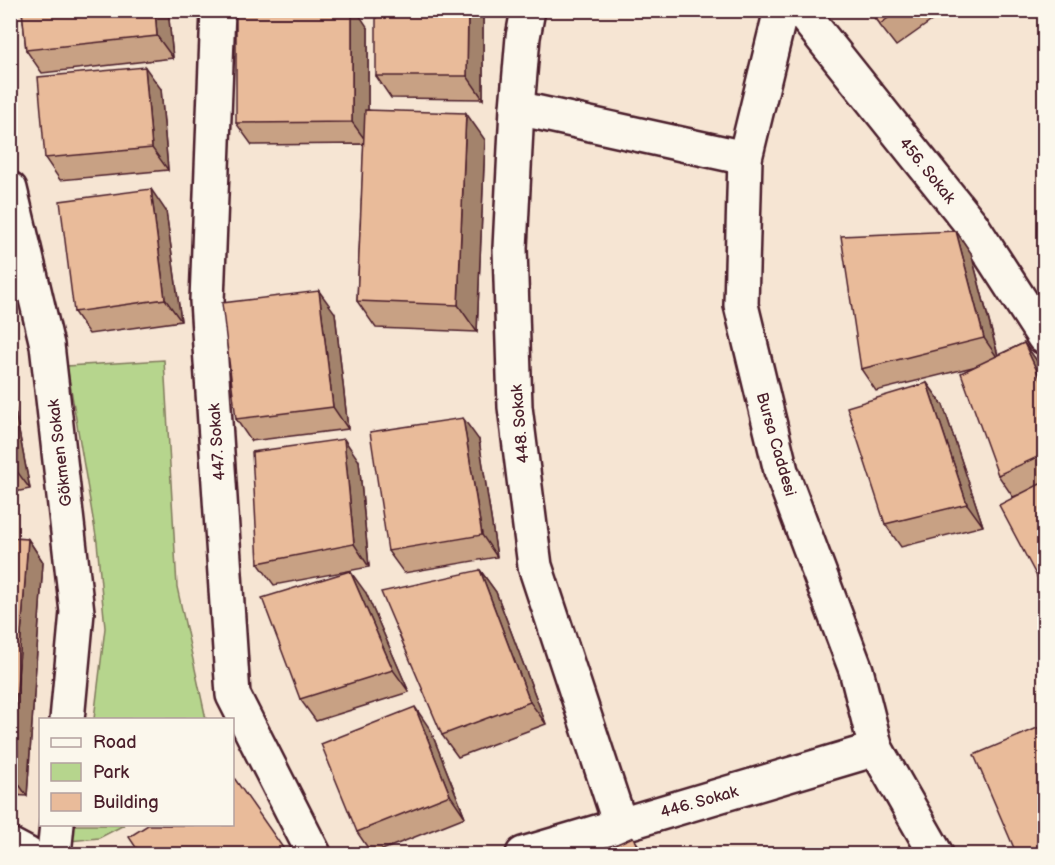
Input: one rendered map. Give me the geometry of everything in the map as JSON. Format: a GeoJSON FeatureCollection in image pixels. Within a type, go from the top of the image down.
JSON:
{"type":"FeatureCollection","features":[{"type":"Feature","properties":{"kind":"street","name":"447. Sokak"},"geometry":{"type":"LineString","coordinates":[[218,10],[207,301],[233,696],[314,855]]}},
{"type":"Feature","properties":{"kind":"street","name":"448. Sokak"},"geometry":{"type":"LineString","coordinates":[[528,10],[523,37],[517,108],[510,248],[515,407],[535,566],[621,824]]}},
{"type":"Feature","properties":{"kind":"street","name":"Bursa Caddesi"},"geometry":{"type":"LineString","coordinates":[[781,10],[745,158],[741,305],[781,471],[856,670],[876,749],[936,855]]}},
{"type":"Feature","properties":{"kind":"street","name":"456. Sokak"},"geometry":{"type":"LineString","coordinates":[[800,10],[971,224],[1044,337]]}},
{"type":"Feature","properties":{"kind":"street"},"geometry":{"type":"LineString","coordinates":[[517,108],[745,158]]}},
{"type":"Feature","properties":{"kind":"street","name":"Gökmen Sokak"},"geometry":{"type":"LineString","coordinates":[[10,189],[47,345],[77,612],[67,718]]}},
{"type":"Feature","properties":{"kind":"street","name":"446. Sokak"},"geometry":{"type":"LineString","coordinates":[[523,855],[876,749]]}},
{"type":"Feature","properties":{"kind":"street"},"geometry":{"type":"LineString","coordinates":[[54,855],[57,826]]}},
{"type":"Feature","properties":{"kind":"street"},"geometry":{"type":"LineString","coordinates":[[10,845],[27,855]]}},
{"type":"Feature","properties":{"kind":"green space"},"geometry":{"type":"Polygon","coordinates":[[[164,360],[177,587],[206,718],[94,718],[105,628],[97,542],[67,366],[164,360]]]}},
{"type":"Feature","properties":{"kind":"green space"},"geometry":{"type":"Polygon","coordinates":[[[74,826],[122,826],[99,838],[70,841],[74,826]]]}},
{"type":"Feature","properties":{"kind":"building"},"geometry":{"type":"Polygon","coordinates":[[[22,10],[155,10],[157,36],[26,50],[22,10]]]}},
{"type":"Feature","properties":{"kind":"building"},"geometry":{"type":"Polygon","coordinates":[[[236,10],[352,10],[352,122],[236,123],[236,10]]]}},
{"type":"Feature","properties":{"kind":"building"},"geometry":{"type":"Polygon","coordinates":[[[376,10],[468,10],[467,76],[376,76],[376,10]]]}},
{"type":"Feature","properties":{"kind":"building"},"geometry":{"type":"Polygon","coordinates":[[[870,10],[899,10],[880,24],[870,10]]]}},
{"type":"Feature","properties":{"kind":"building"},"geometry":{"type":"Polygon","coordinates":[[[145,67],[152,148],[45,158],[38,77],[145,67]]]}},
{"type":"Feature","properties":{"kind":"building"},"geometry":{"type":"Polygon","coordinates":[[[365,110],[466,113],[458,305],[357,301],[365,110]]]}},
{"type":"Feature","properties":{"kind":"building"},"geometry":{"type":"Polygon","coordinates":[[[151,189],[165,299],[74,312],[60,201],[151,189]]]}},
{"type":"Feature","properties":{"kind":"building"},"geometry":{"type":"Polygon","coordinates":[[[956,231],[984,338],[861,369],[841,236],[956,231]]]}},
{"type":"Feature","properties":{"kind":"building"},"geometry":{"type":"Polygon","coordinates":[[[319,291],[333,407],[236,419],[222,303],[319,291]]]}},
{"type":"Feature","properties":{"kind":"building"},"geometry":{"type":"Polygon","coordinates":[[[1024,343],[1044,386],[1044,454],[998,475],[961,373],[1024,343]]]}},
{"type":"Feature","properties":{"kind":"building"},"geometry":{"type":"Polygon","coordinates":[[[927,383],[967,504],[885,524],[847,407],[927,383]]]}},
{"type":"Feature","properties":{"kind":"building"},"geometry":{"type":"Polygon","coordinates":[[[463,418],[482,535],[388,551],[370,432],[463,418]]]}},
{"type":"Feature","properties":{"kind":"building"},"geometry":{"type":"Polygon","coordinates":[[[344,439],[354,544],[258,563],[252,452],[344,439]]]}},
{"type":"Feature","properties":{"kind":"building"},"geometry":{"type":"Polygon","coordinates":[[[1044,482],[1044,590],[999,505],[1044,482]]]}},
{"type":"Feature","properties":{"kind":"building"},"geometry":{"type":"Polygon","coordinates":[[[10,538],[28,539],[11,773],[10,773],[10,538]]]}},
{"type":"Feature","properties":{"kind":"building"},"geometry":{"type":"Polygon","coordinates":[[[480,570],[530,702],[442,735],[381,592],[480,570]]]}},
{"type":"Feature","properties":{"kind":"building"},"geometry":{"type":"Polygon","coordinates":[[[350,571],[393,670],[300,699],[262,598],[350,571]]]}},
{"type":"Feature","properties":{"kind":"building"},"geometry":{"type":"Polygon","coordinates":[[[415,707],[450,795],[357,832],[321,744],[415,707]]]}},
{"type":"Feature","properties":{"kind":"building"},"geometry":{"type":"Polygon","coordinates":[[[1042,726],[1044,731],[1044,855],[1017,855],[974,755],[1042,726]]]}},
{"type":"Feature","properties":{"kind":"building"},"geometry":{"type":"Polygon","coordinates":[[[234,778],[288,855],[141,855],[129,837],[146,826],[234,826],[234,778]]]}},
{"type":"Feature","properties":{"kind":"building"},"geometry":{"type":"Polygon","coordinates":[[[633,837],[641,855],[592,855],[633,837]]]}}]}
